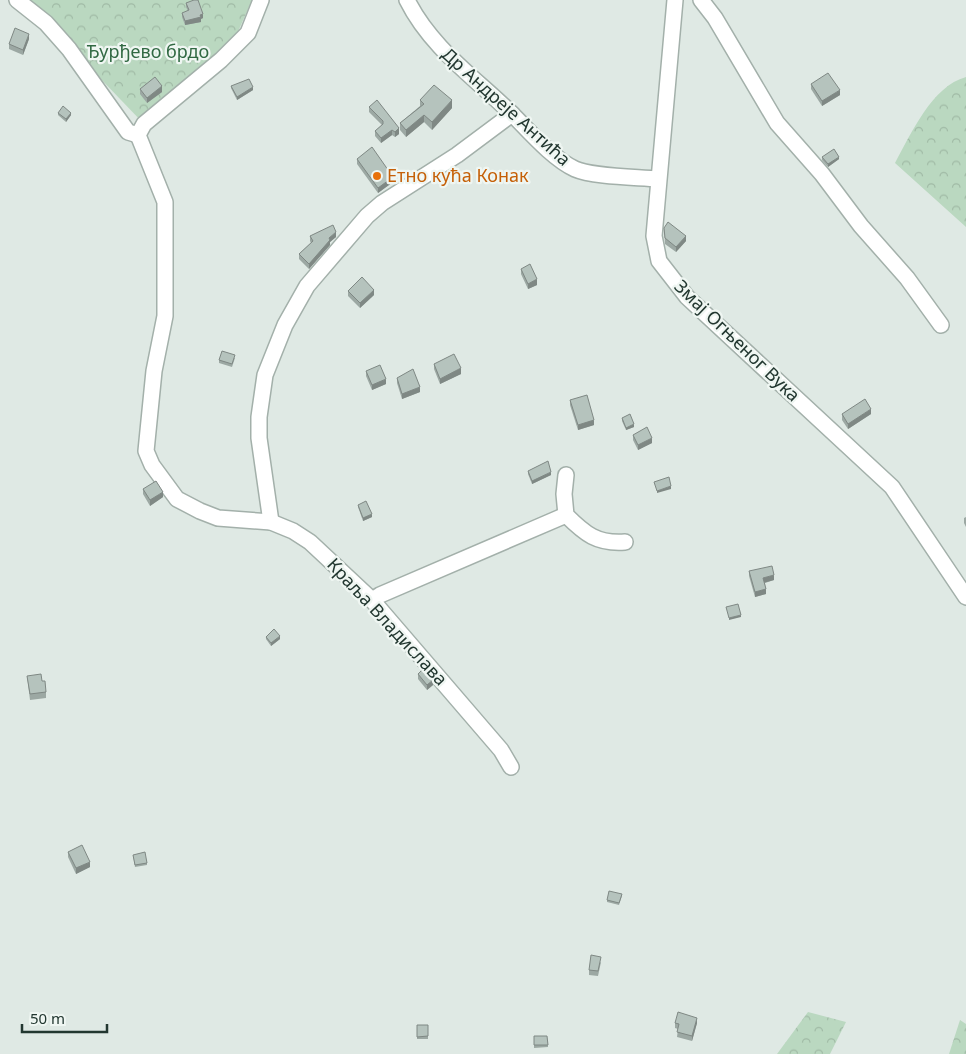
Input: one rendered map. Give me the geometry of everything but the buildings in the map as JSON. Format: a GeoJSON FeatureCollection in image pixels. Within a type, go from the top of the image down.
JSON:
{"type":"FeatureCollection","features":[{"type":"Feature","properties":{"kind":"street"},"geometry":{"type":"LineString","coordinates":[[17,0],[46,23],[69,49],[128,132],[138,135],[144,124],[221,60],[248,33],[261,0]]}},
{"type":"Feature","properties":{"kind":"street","name":"Др Андреје Антића"},"geometry":{"type":"LineString","coordinates":[[407,0],[423,30],[445,53],[512,114],[541,144],[574,169],[590,173],[658,179]]}},
{"type":"Feature","properties":{"kind":"street","name":"Змај Огњеног Вука"},"geometry":{"type":"LineString","coordinates":[[675,0],[654,236],[655,251],[663,268],[687,298],[892,487],[966,597]]}},
{"type":"Feature","properties":{"kind":"street"},"geometry":{"type":"LineString","coordinates":[[700,0],[715,18],[777,123],[822,174],[861,226],[907,278],[941,325]]}},
{"type":"Feature","properties":{"kind":"street"},"geometry":{"type":"LineString","coordinates":[[271,522],[259,438],[259,417],[265,375],[285,324],[307,286],[367,216],[382,203],[457,155],[512,114]]}},
{"type":"Feature","properties":{"kind":"street","name":"Краља Владислава"},"geometry":{"type":"LineString","coordinates":[[138,135],[165,202],[165,316],[154,371],[146,451],[152,465],[178,499],[218,518],[271,522],[293,531],[310,542],[372,600],[501,750],[512,767]]}},
{"type":"Feature","properties":{"kind":"street"},"geometry":{"type":"LineString","coordinates":[[566,475],[564,494],[566,515],[582,531],[602,542],[625,542]]}},
{"type":"Feature","properties":{"kind":"street"},"geometry":{"type":"LineString","coordinates":[[372,600],[566,515]]}},
{"type":"Feature","properties":{"kind":"green space","name":"Ђурђево брдо"},"geometry":{"type":"Polygon","coordinates":[[[25,0],[252,0],[229,52],[144,124],[25,0]]]}},
{"type":"Feature","properties":{"kind":"green space"},"geometry":{"type":"Polygon","coordinates":[[[966,77],[966,227],[895,163],[916,125],[933,101],[954,82],[966,77]]]}},
{"type":"Feature","properties":{"kind":"green space"},"geometry":{"type":"Polygon","coordinates":[[[808,1012],[846,1022],[830,1054],[777,1054],[808,1012]]]}},
{"type":"Feature","properties":{"kind":"green space"},"geometry":{"type":"Polygon","coordinates":[[[960,1020],[966,1024],[966,1054],[949,1054],[960,1020]]]}},
{"type":"Feature","properties":{"kind":"place","name":"Етно кућа Конак"},"geometry":{"type":"Point","coordinates":[377,176]}}]}
